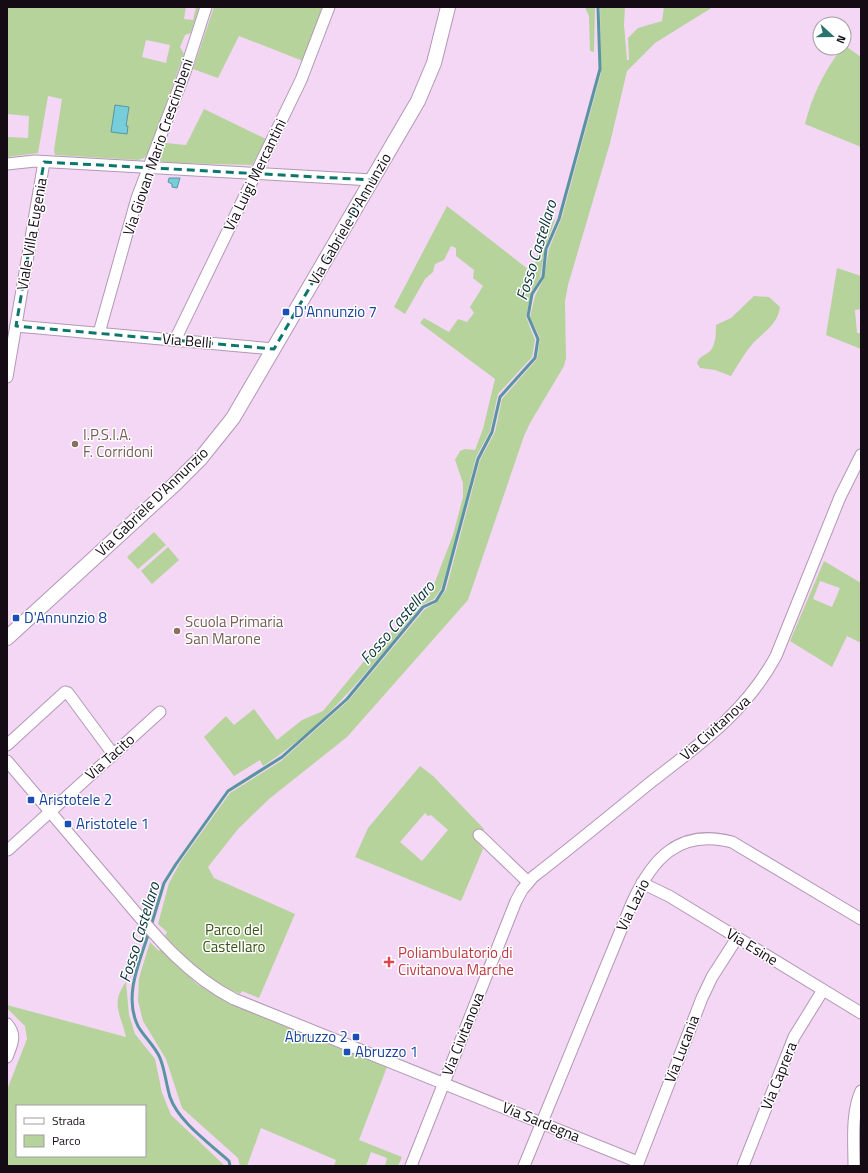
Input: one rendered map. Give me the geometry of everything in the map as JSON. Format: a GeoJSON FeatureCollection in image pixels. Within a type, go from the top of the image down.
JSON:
{"type":"FeatureCollection","features":[{"type":"Feature","properties":{"kind":"main road","name":"Via Gabriele D'Annunzio"},"geometry":{"type":"LineString","coordinates":[[7,638],[162,497],[201,458],[237,413],[424,89],[434,63],[448,7]]}},
{"type":"Feature","properties":{"kind":"street","name":"Via Giovan Mario Crescimbeni"},"geometry":{"type":"LineString","coordinates":[[99,333],[137,198],[185,72],[206,7]]}},
{"type":"Feature","properties":{"kind":"street","name":"Via Luigi Mercantini"},"geometry":{"type":"LineString","coordinates":[[175,340],[301,80],[329,7]]}},
{"type":"Feature","properties":{"kind":"street"},"geometry":{"type":"LineString","coordinates":[[7,164],[44,162],[372,180]]}},
{"type":"Feature","properties":{"kind":"street","name":"Viale Villa Eugenia"},"geometry":{"type":"LineString","coordinates":[[7,377],[44,162]]}},
{"type":"Feature","properties":{"kind":"street","name":"Via Belli"},"geometry":{"type":"LineString","coordinates":[[16,326],[274,349]]}},
{"type":"Feature","properties":{"kind":"street","name":"Via Civitanova"},"geometry":{"type":"LineString","coordinates":[[411,1166],[516,901],[528,882],[706,738],[752,695],[764,679],[776,656],[840,497],[861,455]]}},
{"type":"Feature","properties":{"kind":"street"},"geometry":{"type":"LineString","coordinates":[[7,745],[65,692],[68,693],[113,754]]}},
{"type":"Feature","properties":{"kind":"street","name":"Via Tacito"},"geometry":{"type":"LineString","coordinates":[[8,850],[160,712]]}},
{"type":"Feature","properties":{"kind":"street","name":"Via Sardegna"},"geometry":{"type":"LineString","coordinates":[[7,761],[160,941],[196,976],[234,999],[542,1122],[637,1164]]}},
{"type":"Feature","properties":{"kind":"street"},"geometry":{"type":"LineString","coordinates":[[479,835],[528,882]]}},
{"type":"Feature","properties":{"kind":"street","name":"Via Lazio"},"geometry":{"type":"LineString","coordinates":[[524,1166],[628,912],[642,883],[659,860],[680,844],[697,839],[719,839],[742,848],[861,919]]}},
{"type":"Feature","properties":{"kind":"street","name":"Via Esine"},"geometry":{"type":"LineString","coordinates":[[642,883],[669,896],[861,1013]]}},
{"type":"Feature","properties":{"kind":"street","name":"Via Lucania"},"geometry":{"type":"LineString","coordinates":[[637,1164],[702,998],[712,977],[737,938]]}},
{"type":"Feature","properties":{"kind":"street","name":"Via Caprera"},"geometry":{"type":"LineString","coordinates":[[743,1166],[794,1037],[823,990]]}},
{"type":"Feature","properties":{"kind":"street"},"geometry":{"type":"LineString","coordinates":[[7,1024],[13,1031],[14,1037],[7,1057]]}},
{"type":"Feature","properties":{"kind":"street"},"geometry":{"type":"LineString","coordinates":[[854,1166],[854,1120],[861,1091]]}},
{"type":"Feature","properties":{"kind":"highlighted area"},"geometry":{"type":"Polygon","coordinates":[[[44,162],[372,180],[274,349],[16,326],[44,162]]]}},
{"type":"Feature","properties":{"kind":"green space"},"geometry":{"type":"Polygon","coordinates":[[[7,7],[186,7],[184,19],[193,20],[196,7],[199,7],[191,33],[185,35],[180,47],[184,54],[148,154],[144,158],[138,160],[55,155],[54,150],[62,99],[48,96],[38,153],[7,157],[7,137],[28,138],[29,116],[7,114],[7,7]],[[146,40],[142,57],[166,63],[170,45],[146,40]],[[115,105],[126,126],[129,107],[115,105]]]}},
{"type":"Feature","properties":{"kind":"green space"},"geometry":{"type":"Polygon","coordinates":[[[214,7],[323,7],[303,61],[239,36],[218,78],[193,69],[214,7]]]}},
{"type":"Feature","properties":{"kind":"green space"},"geometry":{"type":"Polygon","coordinates":[[[585,7],[595,7],[594,52],[590,51],[589,16],[585,7]]]}},
{"type":"Feature","properties":{"kind":"green space","name":"Parco del Castellaro"},"geometry":{"type":"Polygon","coordinates":[[[600,7],[625,7],[624,25],[627,60],[629,60],[628,38],[638,28],[662,21],[664,7],[713,7],[655,43],[627,71],[610,143],[568,285],[565,301],[566,358],[564,366],[530,423],[524,436],[468,600],[347,737],[269,799],[238,829],[208,867],[214,878],[295,914],[259,998],[242,991],[240,994],[218,983],[182,954],[165,936],[167,932],[158,924],[169,883],[181,861],[230,793],[281,761],[349,700],[425,609],[436,603],[446,590],[480,460],[495,432],[502,399],[537,359],[540,338],[530,317],[535,296],[544,278],[549,249],[562,217],[601,73],[600,7]]]}},
{"type":"Feature","properties":{"kind":"green space"},"geometry":{"type":"Polygon","coordinates":[[[852,51],[861,57],[861,147],[805,124],[819,84],[836,57],[852,56],[852,51]]]}},
{"type":"Feature","properties":{"kind":"green space"},"geometry":{"type":"Polygon","coordinates":[[[204,109],[266,139],[252,165],[171,163],[159,161],[165,143],[186,145],[204,109]]]}},
{"type":"Feature","properties":{"kind":"green space"},"geometry":{"type":"Polygon","coordinates":[[[447,206],[533,273],[542,244],[556,217],[545,248],[540,278],[531,293],[526,317],[535,340],[532,357],[498,394],[490,431],[476,457],[457,535],[441,589],[434,599],[422,605],[368,671],[309,732],[287,750],[263,766],[260,760],[234,776],[204,737],[226,716],[234,725],[254,709],[277,740],[302,720],[323,711],[365,660],[374,644],[390,634],[428,594],[433,587],[453,535],[463,497],[463,483],[455,460],[460,451],[465,449],[475,450],[483,429],[495,379],[420,323],[424,318],[449,332],[458,319],[467,322],[474,313],[470,307],[483,286],[473,278],[474,270],[456,256],[456,248],[451,246],[444,260],[435,264],[433,272],[425,279],[405,314],[394,307],[447,206]]]}},
{"type":"Feature","properties":{"kind":"green space"},"geometry":{"type":"Polygon","coordinates":[[[837,268],[861,276],[861,309],[855,310],[857,333],[861,333],[861,349],[826,335],[837,268]]]}},
{"type":"Feature","properties":{"kind":"green space"},"geometry":{"type":"Polygon","coordinates":[[[754,296],[769,297],[780,307],[774,323],[754,342],[731,376],[715,370],[700,368],[697,363],[711,350],[714,344],[716,325],[731,318],[754,296]]]}},
{"type":"Feature","properties":{"kind":"green space"},"geometry":{"type":"Polygon","coordinates":[[[154,532],[166,545],[138,569],[127,557],[154,532]]]}},
{"type":"Feature","properties":{"kind":"green space"},"geometry":{"type":"Polygon","coordinates":[[[168,547],[179,560],[152,584],[141,571],[168,547]]]}},
{"type":"Feature","properties":{"kind":"green space"},"geometry":{"type":"Polygon","coordinates":[[[824,561],[861,583],[861,643],[847,636],[832,667],[790,641],[824,561]],[[820,581],[813,599],[832,607],[840,588],[820,581]]]}},
{"type":"Feature","properties":{"kind":"green space"},"geometry":{"type":"Polygon","coordinates":[[[420,766],[433,776],[484,829],[475,840],[483,849],[461,901],[355,857],[368,828],[420,766]],[[425,813],[400,842],[422,861],[448,830],[431,815],[428,816],[425,813]]]}},
{"type":"Feature","properties":{"kind":"green space","name":"Parco del Castellaro"},"geometry":{"type":"Polygon","coordinates":[[[150,942],[159,951],[160,949],[197,984],[228,1003],[387,1067],[359,1140],[402,1157],[398,1166],[385,1166],[387,1158],[371,1152],[366,1166],[334,1166],[336,1160],[261,1128],[247,1166],[240,1166],[238,1158],[182,1108],[166,1059],[143,1021],[138,1001],[139,978],[150,942]]]}},
{"type":"Feature","properties":{"kind":"green space"},"geometry":{"type":"Polygon","coordinates":[[[126,982],[129,1015],[135,1034],[155,1059],[162,1093],[171,1115],[225,1166],[7,1166],[7,1090],[27,1039],[25,1026],[7,1008],[7,1005],[126,1037],[118,1009],[121,989],[126,982]]]}},
{"type":"Feature","properties":{"kind":"water"},"geometry":{"type":"Polygon","coordinates":[[[115,105],[129,107],[126,126],[128,126],[127,134],[111,132],[115,105]]]}},
{"type":"Feature","properties":{"kind":"water"},"geometry":{"type":"Polygon","coordinates":[[[169,178],[180,178],[177,188],[172,187],[172,184],[168,182],[169,178]]]}},
{"type":"Feature","properties":{"kind":"waterway","name":"Fosso Castellaro"},"geometry":{"type":"LineString","coordinates":[[151,926],[164,883],[228,791],[282,757],[347,699],[423,607],[436,601],[443,590],[478,459],[492,432],[500,397],[535,358],[538,339],[528,316],[532,294],[543,277],[546,249],[559,219],[600,69],[598,7]]}},
{"type":"Feature","properties":{"kind":"waterway","name":"Fosso Castellaro"},"geometry":{"type":"LineString","coordinates":[[149,932],[134,979],[132,1003],[134,1015],[138,1026],[160,1058],[170,1097],[174,1106],[187,1123],[229,1161],[230,1166]]}},
{"type":"Feature","properties":{"kind":"place","name":"D'Annunzio 7"},"geometry":{"type":"Point","coordinates":[286,312]}},
{"type":"Feature","properties":{"kind":"place","name":"I.P.S.I.A. F. Corridoni"},"geometry":{"type":"Point","coordinates":[75,444]}},
{"type":"Feature","properties":{"kind":"place","name":"D'Annunzio 8"},"geometry":{"type":"Point","coordinates":[16,618]}},
{"type":"Feature","properties":{"kind":"place","name":"Scuola Primaria San Marone"},"geometry":{"type":"Point","coordinates":[177,631]}},
{"type":"Feature","properties":{"kind":"place","name":"Aristotele 2"},"geometry":{"type":"Point","coordinates":[31,800]}},
{"type":"Feature","properties":{"kind":"place","name":"Aristotele 1"},"geometry":{"type":"Point","coordinates":[68,824]}},
{"type":"Feature","properties":{"kind":"place","name":"Poliambulatorio di Civitanova Marche"},"geometry":{"type":"Point","coordinates":[389,962]}},
{"type":"Feature","properties":{"kind":"place","name":"Abruzzo 2"},"geometry":{"type":"Point","coordinates":[356,1037]}},
{"type":"Feature","properties":{"kind":"place","name":"Abruzzo 1"},"geometry":{"type":"Point","coordinates":[347,1052]}}]}
